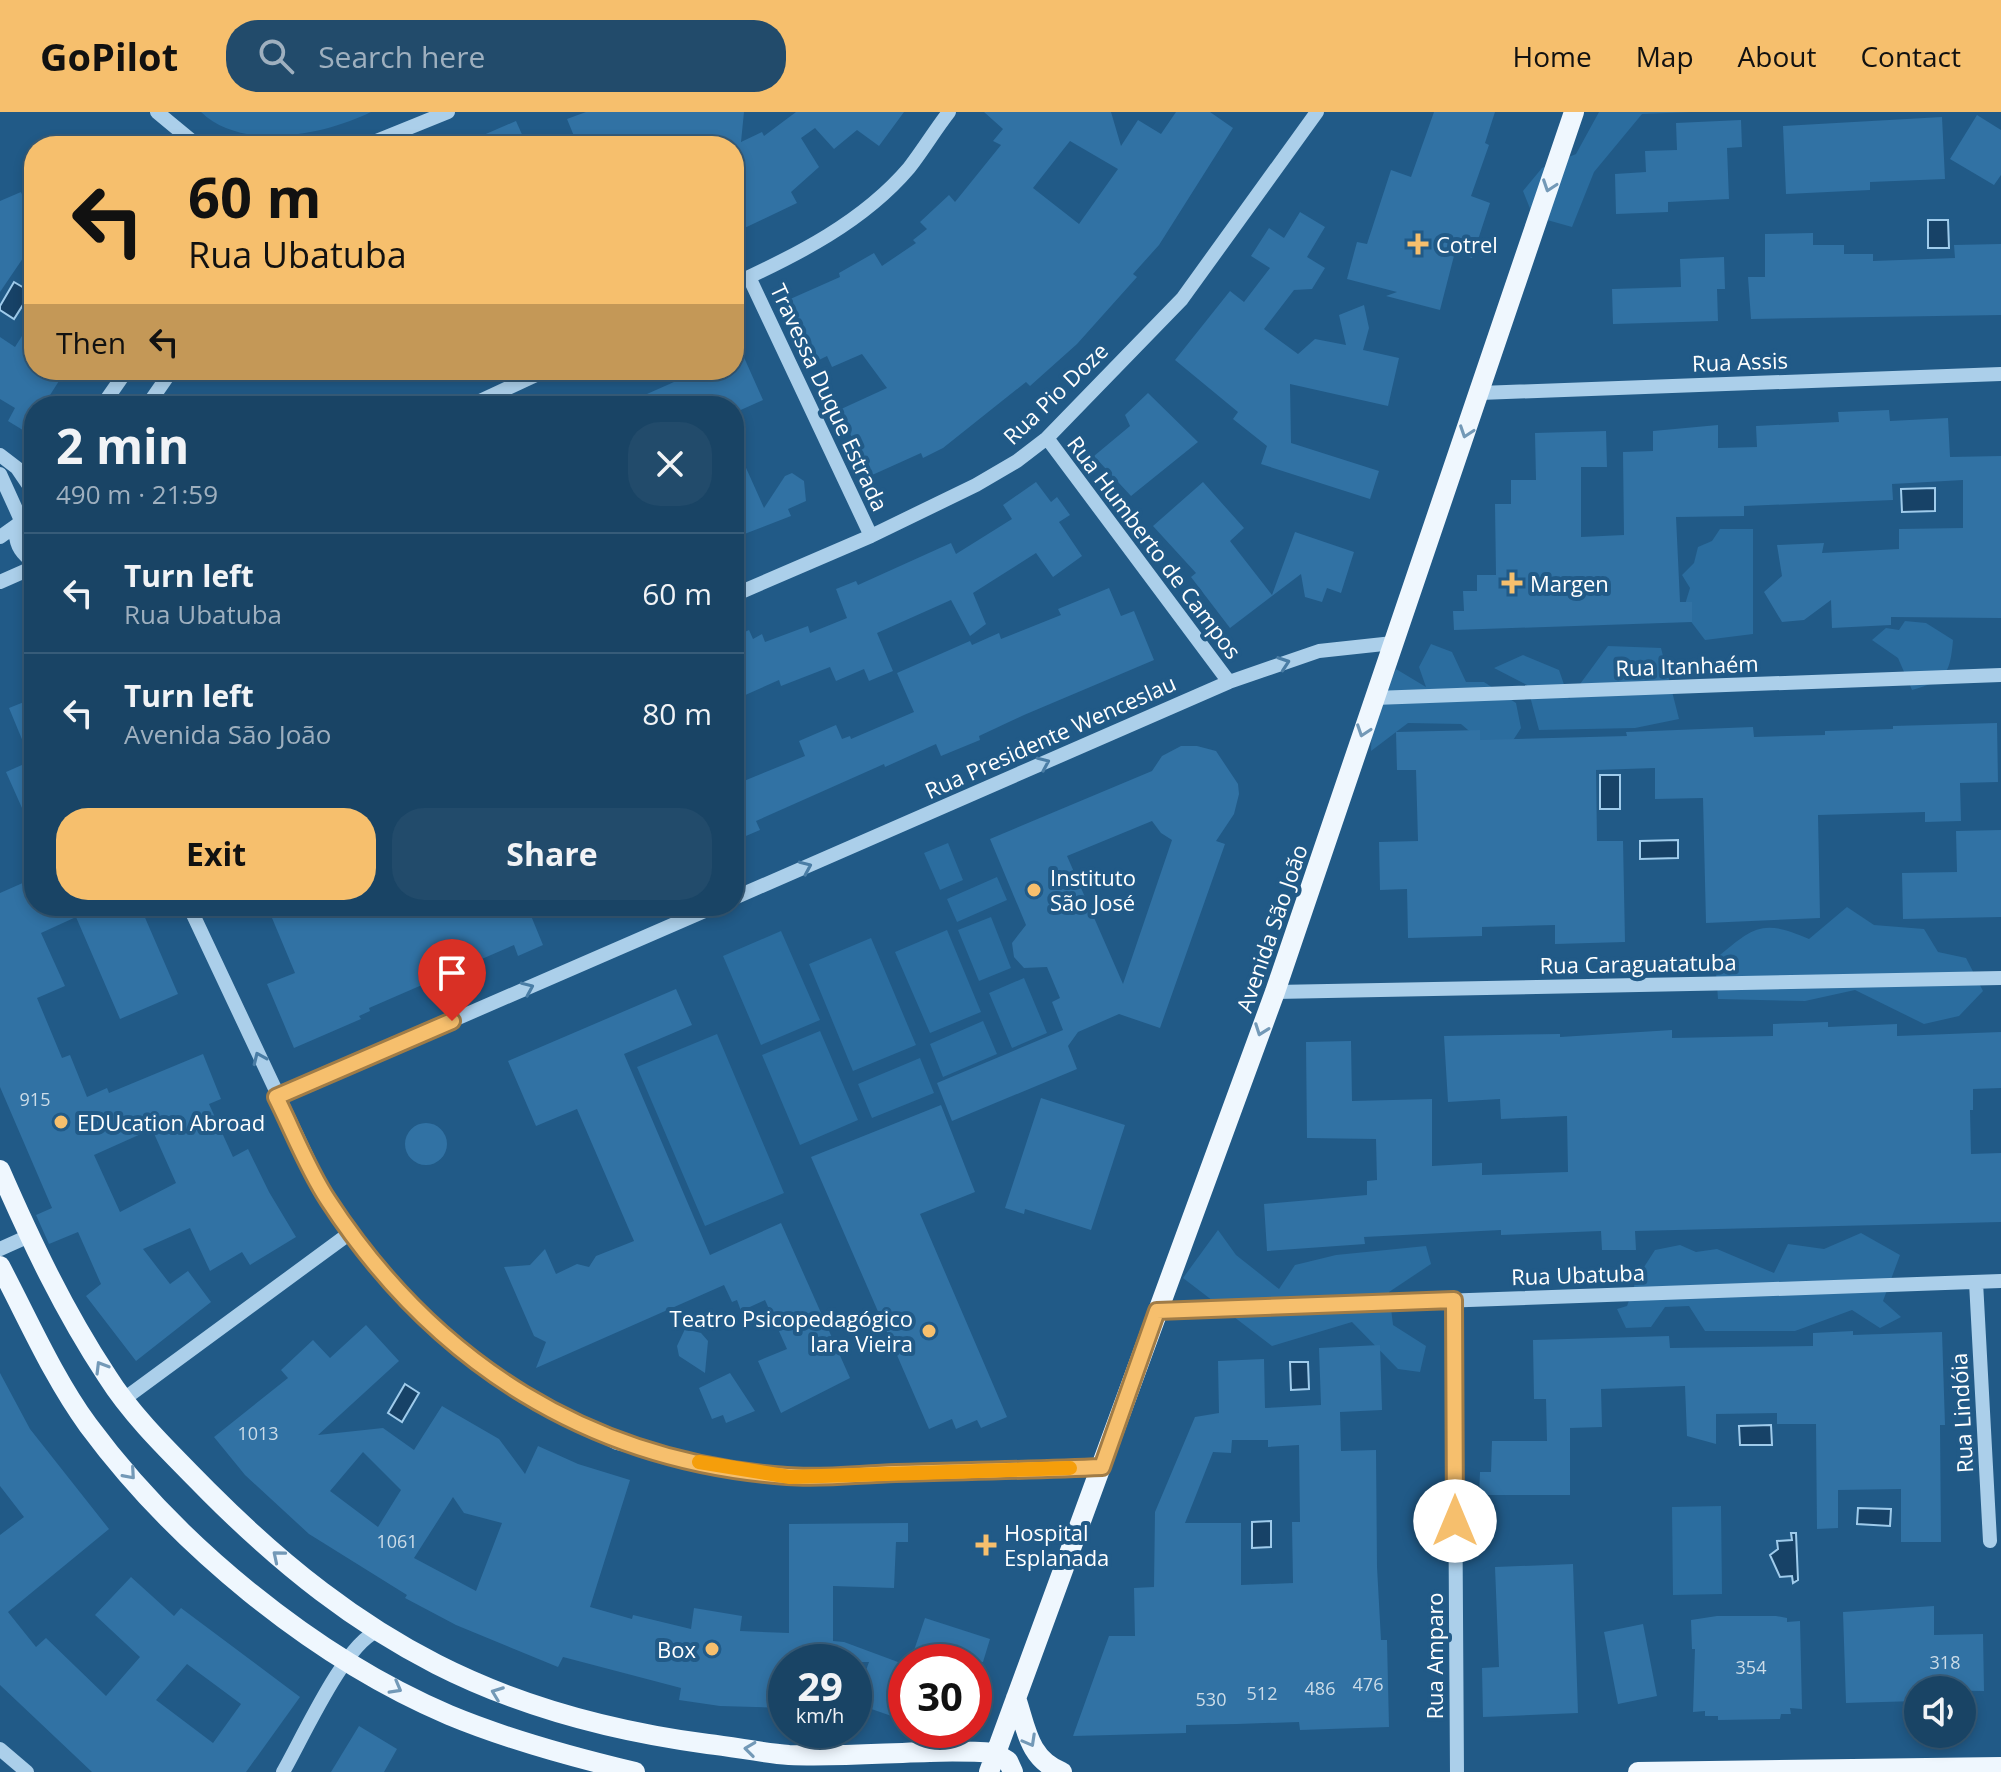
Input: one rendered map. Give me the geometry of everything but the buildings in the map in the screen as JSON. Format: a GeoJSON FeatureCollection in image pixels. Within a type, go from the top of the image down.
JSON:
{"type":"FeatureCollection","features":[{"type":"Feature","properties":{"kind":"main road","name":"Avenida São João"},"geometry":{"type":"LineString","coordinates":[[992,1762],[1275,992],[1574,112]]}},
{"type":"Feature","properties":{"kind":"main road"},"geometry":{"type":"LineString","coordinates":[[0,1170],[29,1236],[73,1320],[124,1399],[243,1526],[321,1592],[376,1632],[460,1678],[502,1696],[644,1736],[789,1755],[1008,1761],[1013,1772]]}},
{"type":"Feature","properties":{"kind":"main road"},"geometry":{"type":"LineString","coordinates":[[0,1266],[68,1395],[89,1426],[196,1545],[245,1588],[347,1660],[448,1714],[551,1751],[635,1772]]}},
{"type":"Feature","properties":{"kind":"main road"},"geometry":{"type":"LineString","coordinates":[[1016,1698],[1027,1740],[1044,1761],[1062,1772]]}},
{"type":"Feature","properties":{"kind":"main road"},"geometry":{"type":"LineString","coordinates":[[1638,1772],[2001,1767]]}},
{"type":"Feature","properties":{"kind":"street"},"geometry":{"type":"LineString","coordinates":[[157,112],[186,136]]}},
{"type":"Feature","properties":{"kind":"street"},"geometry":{"type":"LineString","coordinates":[[389,136],[448,112]]}},
{"type":"Feature","properties":{"kind":"street"},"geometry":{"type":"LineString","coordinates":[[744,279],[831,234],[868,208],[908,169],[949,112]]}},
{"type":"Feature","properties":{"kind":"street","name":"Rua Pio Doze"},"geometry":{"type":"LineString","coordinates":[[744,591],[871,536],[976,485],[1047,438],[1182,299],[1317,112]]}},
{"type":"Feature","properties":{"kind":"street","name":"Travessa Duque Estrada"},"geometry":{"type":"LineString","coordinates":[[749,277],[871,536]]}},
{"type":"Feature","properties":{"kind":"street","name":"Rua Assis"},"geometry":{"type":"LineString","coordinates":[[1480,393],[2001,374]]}},
{"type":"Feature","properties":{"kind":"street"},"geometry":{"type":"LineString","coordinates":[[491,396],[525,380]]}},
{"type":"Feature","properties":{"kind":"street","name":"Rua Humberto de Campos"},"geometry":{"type":"LineString","coordinates":[[1047,438],[1229,682]]}},
{"type":"Feature","properties":{"kind":"street"},"geometry":{"type":"LineString","coordinates":[[0,455],[17,468],[24,478]]}},
{"type":"Feature","properties":{"kind":"street"},"geometry":{"type":"LineString","coordinates":[[0,474],[18,521],[19,550],[24,555]]}},
{"type":"Feature","properties":{"kind":"street"},"geometry":{"type":"LineString","coordinates":[[0,537],[24,516]]}},
{"type":"Feature","properties":{"kind":"street"},"geometry":{"type":"LineString","coordinates":[[0,582],[24,569]]}},
{"type":"Feature","properties":{"kind":"street","name":"Rua Presidente Wenceslau"},"geometry":{"type":"LineString","coordinates":[[744,894],[1229,682],[1319,651],[1393,643]]}},
{"type":"Feature","properties":{"kind":"street","name":"Rua Itanhaém"},"geometry":{"type":"LineString","coordinates":[[1374,698],[2001,675]]}},
{"type":"Feature","properties":{"kind":"street"},"geometry":{"type":"LineString","coordinates":[[194,916],[276,1097],[326,1197],[350,1233],[385,1277],[466,1355],[512,1389],[617,1443],[733,1470],[790,1477],[1102,1467]]}},
{"type":"Feature","properties":{"kind":"street"},"geometry":{"type":"LineString","coordinates":[[276,1097],[693,916]]}},
{"type":"Feature","properties":{"kind":"street","name":"Rua Caraguatatuba"},"geometry":{"type":"LineString","coordinates":[[1275,992],[2001,978]]}},
{"type":"Feature","properties":{"kind":"street"},"geometry":{"type":"LineString","coordinates":[[124,1399],[350,1233]]}},
{"type":"Feature","properties":{"kind":"street"},"geometry":{"type":"LineString","coordinates":[[0,1249],[29,1236]]}},
{"type":"Feature","properties":{"kind":"street","name":"Rua Ubatuba"},"geometry":{"type":"LineString","coordinates":[[1157,1311],[2001,1281]]}},
{"type":"Feature","properties":{"kind":"street","name":"Rua Lindóia"},"geometry":{"type":"LineString","coordinates":[[1976,1282],[1990,1541]]}},
{"type":"Feature","properties":{"kind":"street","name":"Rua Amparo"},"geometry":{"type":"LineString","coordinates":[[1454,1300],[1457,1772]]}},
{"type":"Feature","properties":{"kind":"street"},"geometry":{"type":"LineString","coordinates":[[283,1772],[347,1660],[363,1637],[376,1632]]}},
{"type":"Feature","properties":{"kind":"street"},"geometry":{"type":"LineString","coordinates":[[0,1749],[27,1772]]}},
{"type":"Feature","properties":{"kind":"shaded area"},"geometry":{"type":"Polygon","coordinates":[[[201,112],[371,112],[307,133],[260,136],[218,124],[201,112]]]}},
{"type":"Feature","properties":{"kind":"shaded area"},"geometry":{"type":"Polygon","coordinates":[[[1599,112],[1692,112],[1642,114],[1594,172],[1572,227],[1533,216],[1523,191],[1542,168],[1576,154],[1599,112]]]}},
{"type":"Feature","properties":{"kind":"shaded area"},"geometry":{"type":"Polygon","coordinates":[[[1928,220],[1948,220],[1949,248],[1928,248],[1928,220]]]}},
{"type":"Feature","properties":{"kind":"shaded area"},"geometry":{"type":"Polygon","coordinates":[[[14,282],[24,288],[24,303],[14,319],[0,310],[14,282]]]}},
{"type":"Feature","properties":{"kind":"shaded area"},"geometry":{"type":"Polygon","coordinates":[[[1935,488],[1935,511],[1902,512],[1901,489],[1935,488]]]}},
{"type":"Feature","properties":{"kind":"shaded area"},"geometry":{"type":"Polygon","coordinates":[[[1720,529],[1753,529],[1753,634],[1705,640],[1683,611],[1690,588],[1682,575],[1694,563],[1698,547],[1712,541],[1720,529]]]}},
{"type":"Feature","properties":{"kind":"shaded area"},"geometry":{"type":"Polygon","coordinates":[[[1905,621],[1926,623],[1953,640],[1948,669],[1944,674],[1932,683],[1912,690],[1898,658],[1872,640],[1886,628],[1899,630],[1905,621]]]}},
{"type":"Feature","properties":{"kind":"shaded area"},"geometry":{"type":"Polygon","coordinates":[[[1431,644],[1452,652],[1466,682],[1484,682],[1516,703],[1521,728],[1510,745],[1488,747],[1461,724],[1408,723],[1371,751],[1372,721],[1396,669],[1426,687],[1419,667],[1431,644]]]}},
{"type":"Feature","properties":{"kind":"shaded area"},"geometry":{"type":"Polygon","coordinates":[[[1608,646],[1661,648],[1679,719],[1635,728],[1539,730],[1527,685],[1494,668],[1523,655],[1559,670],[1569,699],[1608,646]]]}},
{"type":"Feature","properties":{"kind":"shaded area"},"geometry":{"type":"Polygon","coordinates":[[[1600,775],[1620,775],[1620,809],[1600,809],[1600,775]]]}},
{"type":"Feature","properties":{"kind":"shaded area"},"geometry":{"type":"Polygon","coordinates":[[[1678,840],[1678,858],[1640,859],[1640,841],[1678,840]]]}},
{"type":"Feature","properties":{"kind":"shaded area"},"geometry":{"type":"Polygon","coordinates":[[[948,843],[963,880],[940,890],[924,853],[948,843]]]}},
{"type":"Feature","properties":{"kind":"shaded area"},"geometry":{"type":"Polygon","coordinates":[[[997,877],[1007,900],[957,922],[947,899],[997,877]]]}},
{"type":"Feature","properties":{"kind":"shaded area"},"geometry":{"type":"Polygon","coordinates":[[[1847,907],[1874,925],[1924,929],[1938,952],[1966,958],[1983,991],[1959,1016],[1924,1024],[1855,990],[1805,1001],[1718,999],[1715,959],[1739,939],[1768,928],[1809,939],[1847,907]]]}},
{"type":"Feature","properties":{"kind":"shaded area"},"geometry":{"type":"Polygon","coordinates":[[[991,917],[1011,968],[979,981],[958,930],[991,917]]]}},
{"type":"Feature","properties":{"kind":"shaded area"},"geometry":{"type":"Polygon","coordinates":[[[947,930],[981,1012],[930,1033],[895,952],[947,930]]]}},
{"type":"Feature","properties":{"kind":"shaded area"},"geometry":{"type":"Polygon","coordinates":[[[781,931],[820,1020],[761,1045],[723,956],[781,931]]]}},
{"type":"Feature","properties":{"kind":"shaded area"},"geometry":{"type":"Polygon","coordinates":[[[871,938],[916,1045],[853,1071],[809,964],[871,938]]]}},
{"type":"Feature","properties":{"kind":"shaded area"},"geometry":{"type":"Polygon","coordinates":[[[1024,978],[1047,1033],[1012,1048],[989,993],[1024,978]]]}},
{"type":"Feature","properties":{"kind":"shaded area"},"geometry":{"type":"Polygon","coordinates":[[[983,1021],[997,1054],[943,1077],[930,1044],[983,1021]]]}},
{"type":"Feature","properties":{"kind":"shaded area"},"geometry":{"type":"Polygon","coordinates":[[[820,1031],[858,1120],[800,1145],[762,1055],[820,1031]]]}},
{"type":"Feature","properties":{"kind":"shaded area"},"geometry":{"type":"Polygon","coordinates":[[[717,1034],[784,1193],[705,1226],[637,1067],[717,1034]]]}},
{"type":"Feature","properties":{"kind":"shaded area"},"geometry":{"type":"Polygon","coordinates":[[[920,1058],[934,1093],[872,1118],[858,1084],[920,1058]]]}},
{"type":"Feature","properties":{"kind":"shaded area"},"geometry":{"type":"Polygon","coordinates":[[[1218,1230],[1236,1255],[1279,1289],[1295,1265],[1336,1255],[1426,1246],[1431,1264],[1389,1292],[1393,1325],[1426,1346],[1420,1372],[1398,1369],[1352,1322],[1272,1346],[1183,1278],[1218,1230]]]}},
{"type":"Feature","properties":{"kind":"shaded area"},"geometry":{"type":"Polygon","coordinates":[[[1861,1233],[1900,1255],[1883,1301],[1901,1317],[1880,1328],[1852,1310],[1795,1331],[1705,1331],[1689,1306],[1665,1307],[1651,1327],[1626,1328],[1617,1309],[1627,1306],[1637,1278],[1655,1250],[1680,1245],[1696,1252],[1717,1249],[1774,1273],[1788,1244],[1824,1249],[1861,1233]]]}},
{"type":"Feature","properties":{"kind":"shaded area"},"geometry":{"type":"Polygon","coordinates":[[[1290,1362],[1308,1362],[1309,1389],[1291,1390],[1290,1362]]]}},
{"type":"Feature","properties":{"kind":"shaded area"},"geometry":{"type":"Polygon","coordinates":[[[405,1384],[419,1393],[402,1422],[388,1413],[405,1384]]]}},
{"type":"Feature","properties":{"kind":"shaded area"},"geometry":{"type":"Polygon","coordinates":[[[1771,1425],[1772,1445],[1740,1445],[1739,1426],[1771,1425]]]}},
{"type":"Feature","properties":{"kind":"shaded area"},"geometry":{"type":"Polygon","coordinates":[[[1721,1506],[1722,1594],[1673,1595],[1672,1507],[1721,1506]]]}},
{"type":"Feature","properties":{"kind":"shaded area"},"geometry":{"type":"Polygon","coordinates":[[[1858,1508],[1891,1509],[1890,1526],[1857,1524],[1858,1508]]]}},
{"type":"Feature","properties":{"kind":"shaded area"},"geometry":{"type":"Polygon","coordinates":[[[1271,1521],[1271,1547],[1252,1548],[1252,1522],[1271,1521]]]}},
{"type":"Feature","properties":{"kind":"shaded area"},"geometry":{"type":"Polygon","coordinates":[[[1791,1533],[1796,1533],[1798,1580],[1793,1583],[1792,1576],[1780,1577],[1770,1555],[1778,1549],[1777,1541],[1792,1540],[1791,1533]]]}},
{"type":"Feature","properties":{"kind":"slow traffic"},"geometry":{"type":"LineString","coordinates":[[699,1462],[790,1477],[1070,1468]]}},
{"type":"Feature","properties":{"kind":"place","name":"Cotrel"},"geometry":{"type":"Point","coordinates":[1418,244]}},
{"type":"Feature","properties":{"kind":"place","name":"Margen"},"geometry":{"type":"Point","coordinates":[1512,583]}},
{"type":"Feature","properties":{"kind":"place","name":"Instituto São José"},"geometry":{"type":"Point","coordinates":[1034,890]}},
{"type":"Feature","properties":{"kind":"place","name":"EDUcation Abroad"},"geometry":{"type":"Point","coordinates":[61,1122]}},
{"type":"Feature","properties":{"kind":"place","name":"Teatro Psicopedagógico Iara Vieira"},"geometry":{"type":"Point","coordinates":[929,1331]}},
{"type":"Feature","properties":{"kind":"place","name":"Hospital Esplanada"},"geometry":{"type":"Point","coordinates":[986,1545]}},
{"type":"Feature","properties":{"kind":"place","name":"Box"},"geometry":{"type":"Point","coordinates":[712,1649]}},
{"type":"Feature","properties":{"kind":"route"},"geometry":{"type":"LineString","coordinates":[[452,1021],[276,1097],[326,1197],[385,1277],[428,1322],[466,1355],[512,1389],[591,1431],[617,1443],[733,1470],[790,1477],[1102,1467],[1157,1311],[1454,1300],[1455,1521]]}}]}
